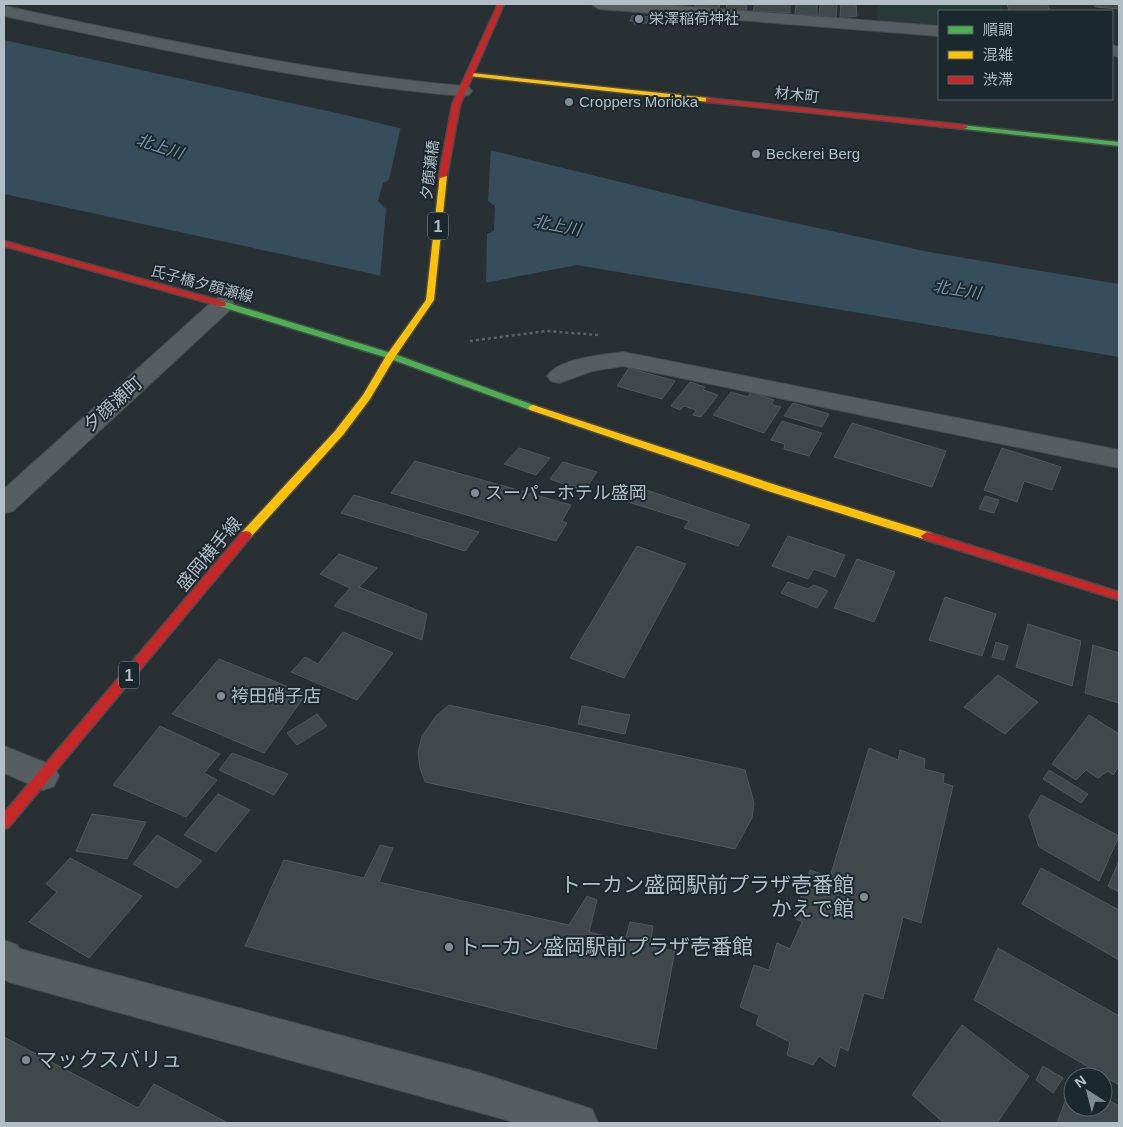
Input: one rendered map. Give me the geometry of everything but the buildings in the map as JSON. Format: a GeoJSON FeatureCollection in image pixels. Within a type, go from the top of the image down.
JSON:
{"type":"FeatureCollection","features":[{"type":"Feature","properties":{"kind":"main road","name":"1"},"geometry":{"type":"LineString","coordinates":[[464,90],[501,4]]}},
{"type":"Feature","properties":{"kind":"main road","name":"材木町"},"geometry":{"type":"LineString","coordinates":[[464,90],[1119,144]]}},
{"type":"Feature","properties":{"kind":"main road","name":"夕顔瀬橋"},"geometry":{"type":"LineString","coordinates":[[430,300],[446,151],[464,90]]}},
{"type":"Feature","properties":{"kind":"main road","name":"氏子橋夕顔瀬線"},"geometry":{"type":"LineString","coordinates":[[4,243],[223,304],[391,356],[513,401],[766,486],[1119,596]]}},
{"type":"Feature","properties":{"kind":"main road","name":"盛岡横手線"},"geometry":{"type":"LineString","coordinates":[[4,823],[254,527],[338,433],[367,397],[391,356],[430,300]]}},
{"type":"Feature","properties":{"kind":"street"},"geometry":{"type":"LineString","coordinates":[[599,4],[870,18],[938,31]]}},
{"type":"Feature","properties":{"kind":"street"},"geometry":{"type":"LineString","coordinates":[[4,11],[250,62],[422,88],[464,90]]}},
{"type":"Feature","properties":{"kind":"street","name":"夕顔瀬町"},"geometry":{"type":"LineString","coordinates":[[4,504],[223,304]]}},
{"type":"Feature","properties":{"kind":"street"},"geometry":{"type":"LineString","coordinates":[[559,376],[587,364],[624,359],[1119,459]]}},
{"type":"Feature","properties":{"kind":"street"},"geometry":{"type":"LineString","coordinates":[[4,759],[43,776]]}},
{"type":"Feature","properties":{"kind":"street"},"geometry":{"type":"LineString","coordinates":[[4,957],[9,964],[480,1092],[578,1123]]}},
{"type":"Feature","properties":{"kind":"green space"},"geometry":{"type":"Polygon","coordinates":[[[878,4],[1003,4],[1004,10],[938,10],[938,25],[877,20],[878,4]]]}},
{"type":"Feature","properties":{"kind":"water","name":"北上川"},"geometry":{"type":"Polygon","coordinates":[[[4,40],[350,116],[739,211],[929,252],[1119,284],[1119,357],[577,265],[447,290],[4,194],[4,40]]]}},
{"type":"Feature","properties":{"kind":"pier"},"geometry":{"type":"Polygon","coordinates":[[[401,126],[491,148],[488,201],[495,206],[494,231],[487,234],[486,285],[447,293],[380,278],[386,209],[378,201],[383,183],[389,180],[401,126]]]}},
{"type":"Feature","properties":{"kind":"traffic: fast"},"geometry":{"type":"LineString","coordinates":[[964,127],[1119,144]]}},
{"type":"Feature","properties":{"kind":"traffic: fast"},"geometry":{"type":"LineString","coordinates":[[222,304],[391,356],[533,408]]}},
{"type":"Feature","properties":{"kind":"traffic: slow"},"geometry":{"type":"LineString","coordinates":[[471,75],[709,100]]}},
{"type":"Feature","properties":{"kind":"traffic: slow"},"geometry":{"type":"LineString","coordinates":[[246,535],[339,433],[367,397],[391,356],[430,300],[443,176]]}},
{"type":"Feature","properties":{"kind":"traffic: slow"},"geometry":{"type":"LineString","coordinates":[[533,408],[775,489],[927,536]]}},
{"type":"Feature","properties":{"kind":"traffic: jam"},"geometry":{"type":"LineString","coordinates":[[443,176],[456,105],[501,4]]}},
{"type":"Feature","properties":{"kind":"traffic: jam"},"geometry":{"type":"LineString","coordinates":[[709,100],[964,127]]}},
{"type":"Feature","properties":{"kind":"traffic: jam"},"geometry":{"type":"LineString","coordinates":[[4,243],[222,304]]}},
{"type":"Feature","properties":{"kind":"traffic: jam"},"geometry":{"type":"LineString","coordinates":[[4,823],[246,535]]}},
{"type":"Feature","properties":{"kind":"traffic: jam"},"geometry":{"type":"LineString","coordinates":[[927,536],[1119,596]]}},
{"type":"Feature","properties":{"kind":"place","name":"栄澤稲荷神社"},"geometry":{"type":"Point","coordinates":[639,19]}},
{"type":"Feature","properties":{"kind":"place","name":"Croppers Morioka"},"geometry":{"type":"Point","coordinates":[569,102]}},
{"type":"Feature","properties":{"kind":"place","name":"Beckerei Berg"},"geometry":{"type":"Point","coordinates":[756,154]}},
{"type":"Feature","properties":{"kind":"place","name":"スーパーホテル盛岡"},"geometry":{"type":"Point","coordinates":[475,493]}},
{"type":"Feature","properties":{"kind":"place","name":"袴田硝子店"},"geometry":{"type":"Point","coordinates":[221,696]}},
{"type":"Feature","properties":{"kind":"place","name":"トーカン盛岡駅前プラザ壱番館 かえで館"},"geometry":{"type":"Point","coordinates":[864,897]}},
{"type":"Feature","properties":{"kind":"place","name":"トーカン盛岡駅前プラザ壱番館"},"geometry":{"type":"Point","coordinates":[449,947]}},
{"type":"Feature","properties":{"kind":"place","name":"マックスバリュ"},"geometry":{"type":"Point","coordinates":[26,1060]}}]}
